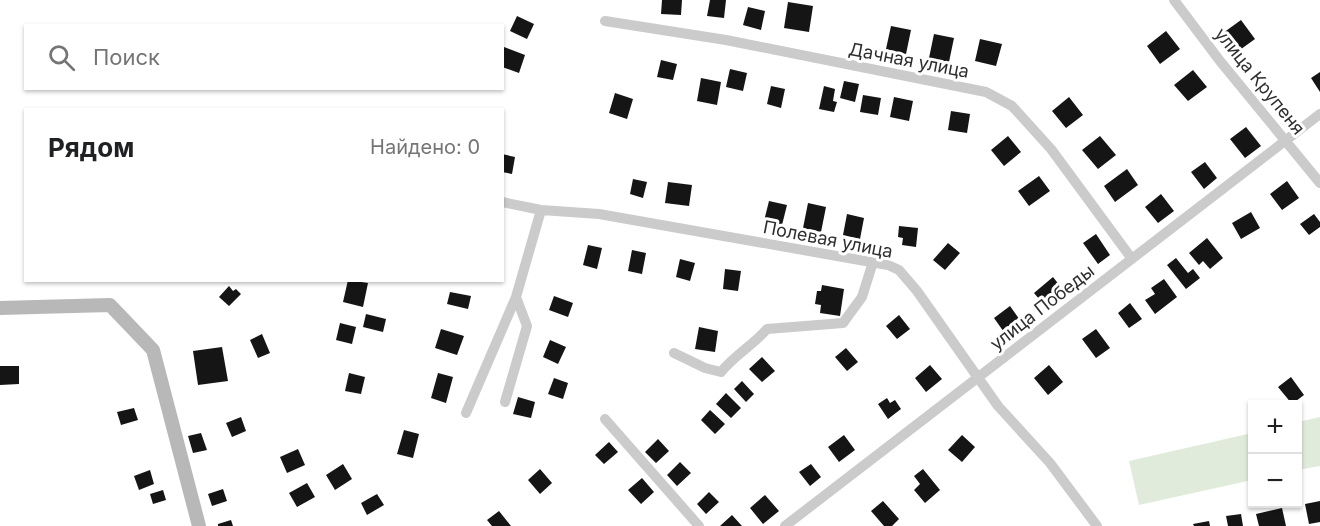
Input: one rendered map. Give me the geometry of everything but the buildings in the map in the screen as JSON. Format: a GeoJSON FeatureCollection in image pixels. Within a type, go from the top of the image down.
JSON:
{"type":"FeatureCollection","features":[{"type":"Feature","properties":{"kind":"street","name":"улица Крупеня"},"geometry":{"type":"LineString","coordinates":[[1174,0],[1220,61],[1320,183]]}},
{"type":"Feature","properties":{"kind":"street","name":"Дачная улица"},"geometry":{"type":"LineString","coordinates":[[605,21],[726,40],[986,92],[1012,106],[1051,149],[1132,259]]}},
{"type":"Feature","properties":{"kind":"street","name":"улица Победы"},"geometry":{"type":"LineString","coordinates":[[785,526],[1320,114]]}},
{"type":"Feature","properties":{"kind":"street","name":"Полевая улица"},"geometry":{"type":"LineString","coordinates":[[504,202],[541,210],[599,214],[873,262],[899,270],[917,291],[998,406],[1050,463],[1097,526]]}},
{"type":"Feature","properties":{"kind":"street"},"geometry":{"type":"LineString","coordinates":[[466,413],[516,297],[541,210]]}},
{"type":"Feature","properties":{"kind":"street"},"geometry":{"type":"LineString","coordinates":[[674,353],[705,368],[721,372],[733,358],[753,345],[766,329],[843,323],[862,297],[873,262]]}},
{"type":"Feature","properties":{"kind":"street"},"geometry":{"type":"LineString","coordinates":[[505,402],[528,326],[516,297]]}},
{"type":"Feature","properties":{"kind":"street"},"geometry":{"type":"LineString","coordinates":[[0,308],[110,306],[153,350],[199,526]]}},
{"type":"Feature","properties":{"kind":"street"},"geometry":{"type":"LineString","coordinates":[[605,419],[699,526]]}},
{"type":"Feature","properties":{"kind":"green space"},"geometry":{"type":"Polygon","coordinates":[[[1320,417],[1320,466],[1302,469],[1302,421],[1320,417]]]}},
{"type":"Feature","properties":{"kind":"green space"},"geometry":{"type":"Polygon","coordinates":[[[1248,434],[1248,481],[1139,505],[1129,461],[1248,434]]]}}]}
